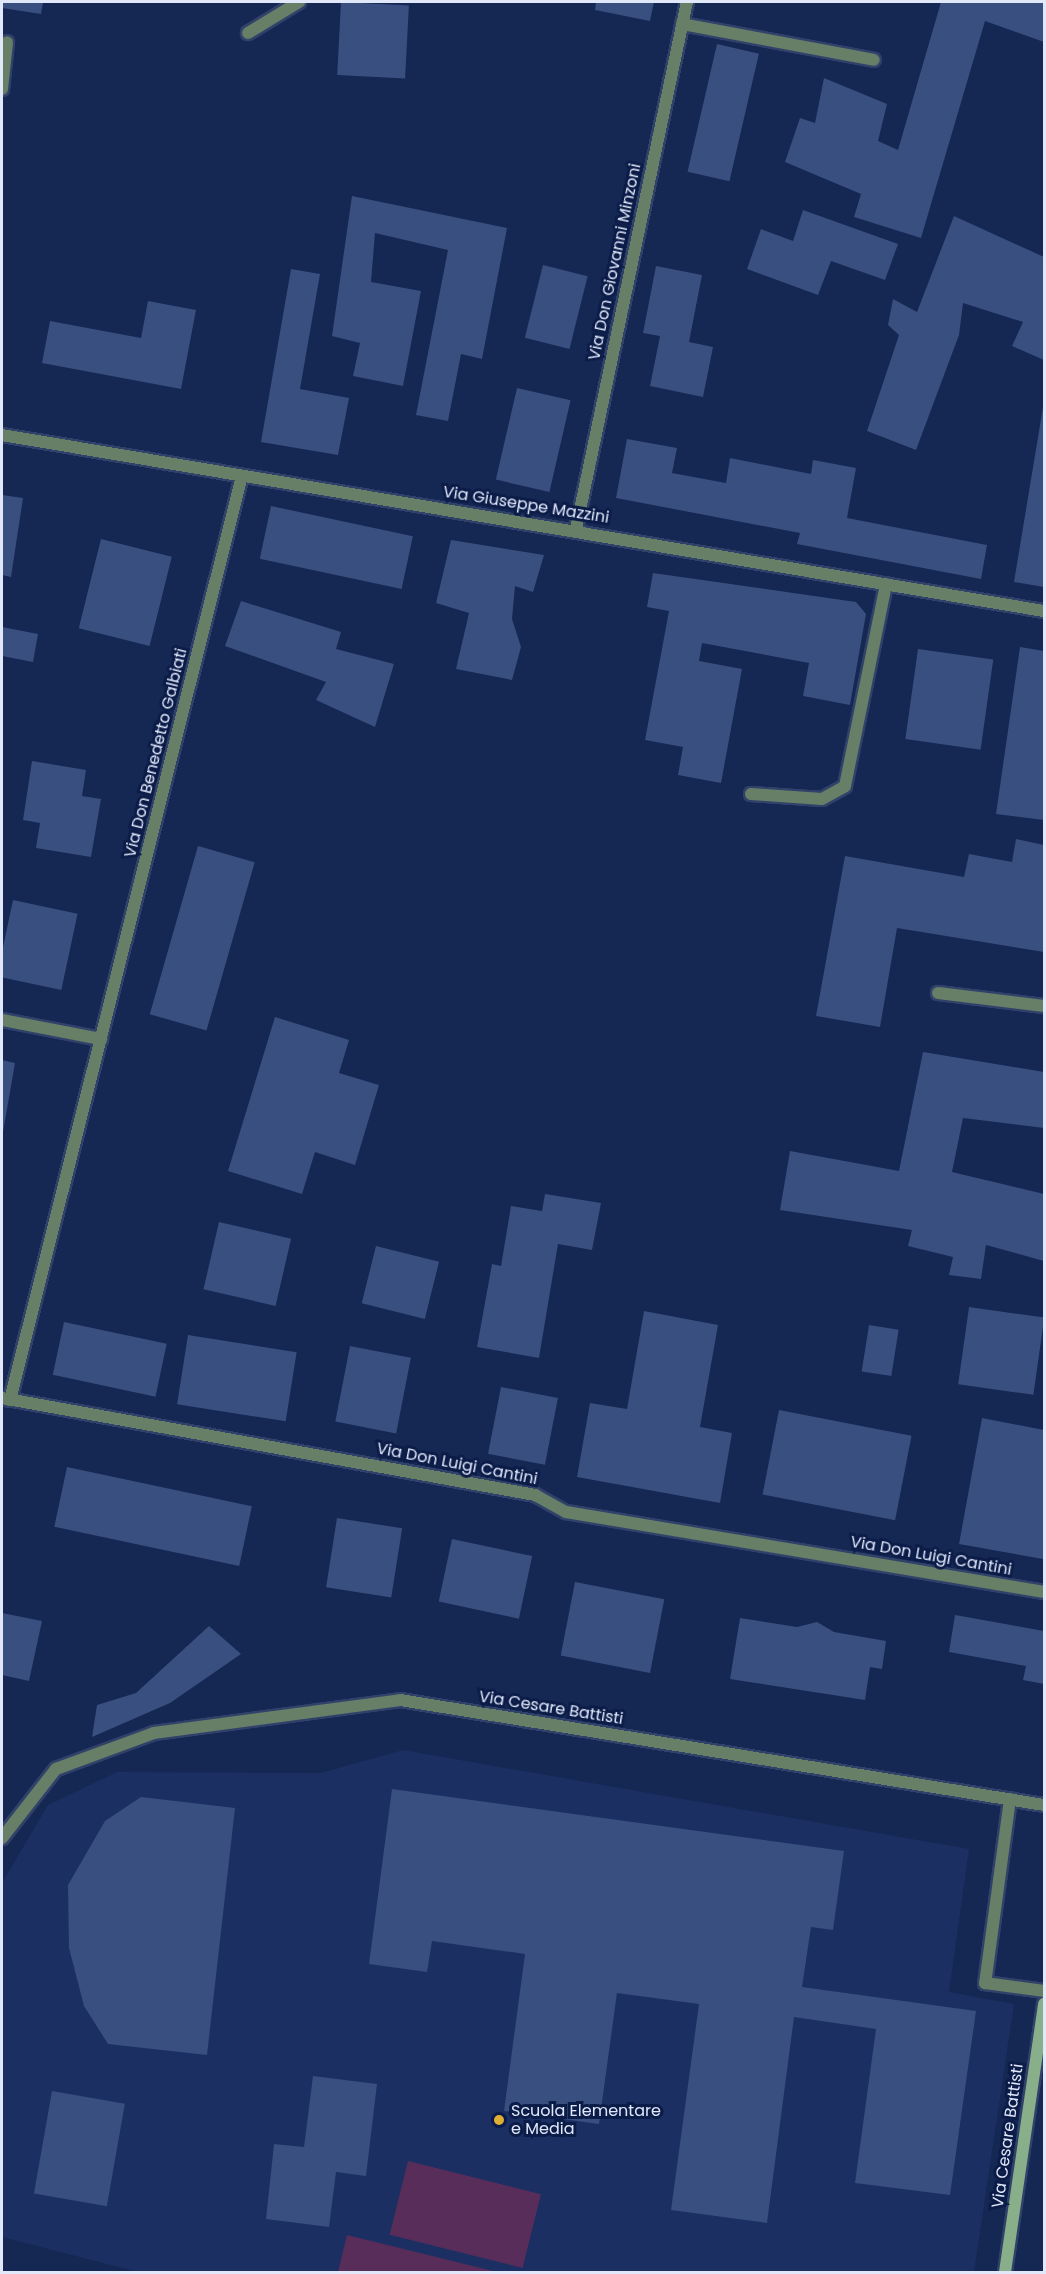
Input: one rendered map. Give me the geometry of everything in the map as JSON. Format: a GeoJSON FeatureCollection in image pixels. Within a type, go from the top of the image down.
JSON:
{"type":"FeatureCollection","features":[{"type":"Feature","properties":{"kind":"street"},"geometry":{"type":"LineString","coordinates":[[248,33],[299,2]]}},
{"type":"Feature","properties":{"kind":"street","name":"Via Don Giovanni Minzoni"},"geometry":{"type":"LineString","coordinates":[[576,530],[687,2]]}},
{"type":"Feature","properties":{"kind":"street"},"geometry":{"type":"LineString","coordinates":[[682,24],[874,60]]}},
{"type":"Feature","properties":{"kind":"street"},"geometry":{"type":"LineString","coordinates":[[2,89],[7,42]]}},
{"type":"Feature","properties":{"kind":"street","name":"Via Giuseppe Mazzini"},"geometry":{"type":"LineString","coordinates":[[2,435],[576,530],[1044,611]]}},
{"type":"Feature","properties":{"kind":"street","name":"Via Don Benedetto Galbiati"},"geometry":{"type":"LineString","coordinates":[[6,1399],[101,1039],[242,476]]}},
{"type":"Feature","properties":{"kind":"street"},"geometry":{"type":"LineString","coordinates":[[751,794],[822,799],[845,786],[886,584]]}},
{"type":"Feature","properties":{"kind":"street"},"geometry":{"type":"LineString","coordinates":[[938,993],[1044,1006]]}},
{"type":"Feature","properties":{"kind":"street"},"geometry":{"type":"LineString","coordinates":[[2,1020],[101,1039]]}},
{"type":"Feature","properties":{"kind":"street","name":"Via Don Luigi Cantini"},"geometry":{"type":"LineString","coordinates":[[6,1399],[535,1494],[566,1512],[1044,1592]]}},
{"type":"Feature","properties":{"kind":"street","name":"Via Cesare Battisti"},"geometry":{"type":"LineString","coordinates":[[2,1838],[56,1769],[154,1733],[400,1700],[1044,1805]]}},
{"type":"Feature","properties":{"kind":"street"},"geometry":{"type":"LineString","coordinates":[[1010,1799],[985,1983],[1044,1991]]}},
{"type":"Feature","properties":{"kind":"street","name":"Via Cesare Battisti"},"geometry":{"type":"LineString","coordinates":[[1005,2272],[1044,2004]]}},
{"type":"Feature","properties":{"kind":"shaded area","name":"Scuola Elementare e Media"},"geometry":{"type":"Polygon","coordinates":[[[403,1750],[969,1849],[949,1992],[1014,2004],[974,2272],[138,2272],[2,2237],[2,1883],[48,1805],[117,1772],[321,1773],[403,1750]]]}},
{"type":"Feature","properties":{"kind":"shaded area"},"geometry":{"type":"Polygon","coordinates":[[[408,2161],[541,2194],[523,2268],[390,2235],[408,2161]]]}},
{"type":"Feature","properties":{"kind":"shaded area"},"geometry":{"type":"Polygon","coordinates":[[[347,2235],[497,2272],[338,2272],[347,2235]]]}},
{"type":"Feature","properties":{"kind":"building"},"geometry":{"type":"Polygon","coordinates":[[[2,2],[43,2],[41,14],[2,8],[2,2]]]}},
{"type":"Feature","properties":{"kind":"building"},"geometry":{"type":"Polygon","coordinates":[[[341,2],[409,6],[405,78],[337,75],[341,2]]]}},
{"type":"Feature","properties":{"kind":"building"},"geometry":{"type":"Polygon","coordinates":[[[596,2],[654,2],[650,21],[595,10],[596,2]]]}},
{"type":"Feature","properties":{"kind":"building"},"geometry":{"type":"Polygon","coordinates":[[[941,2],[1044,2],[1044,42],[985,21],[921,238],[854,217],[861,194],[785,162],[800,118],[815,123],[824,78],[887,104],[878,141],[898,150],[941,2]]]}},
{"type":"Feature","properties":{"kind":"building"},"geometry":{"type":"Polygon","coordinates":[[[717,44],[759,54],[729,181],[688,172],[717,44]]]}},
{"type":"Feature","properties":{"kind":"building"},"geometry":{"type":"Polygon","coordinates":[[[352,196],[507,228],[482,359],[461,354],[448,421],[416,415],[448,250],[375,233],[371,282],[421,291],[403,386],[353,376],[360,343],[332,336],[352,196]]]}},
{"type":"Feature","properties":{"kind":"building"},"geometry":{"type":"Polygon","coordinates":[[[803,210],[898,244],[885,280],[831,261],[818,295],[747,269],[761,229],[793,241],[803,210]]]}},
{"type":"Feature","properties":{"kind":"building"},"geometry":{"type":"Polygon","coordinates":[[[954,216],[1044,257],[1044,360],[1012,346],[1023,322],[963,303],[959,335],[916,450],[867,431],[899,335],[888,325],[893,299],[917,312],[954,216]]]}},
{"type":"Feature","properties":{"kind":"building"},"geometry":{"type":"Polygon","coordinates":[[[543,265],[588,276],[569,349],[525,338],[543,265]]]}},
{"type":"Feature","properties":{"kind":"building"},"geometry":{"type":"Polygon","coordinates":[[[656,266],[702,275],[689,342],[713,347],[703,397],[650,386],[660,336],[643,333],[656,266]]]}},
{"type":"Feature","properties":{"kind":"building"},"geometry":{"type":"Polygon","coordinates":[[[291,269],[320,274],[300,389],[349,398],[338,455],[261,442],[291,269]]]}},
{"type":"Feature","properties":{"kind":"building"},"geometry":{"type":"Polygon","coordinates":[[[148,301],[196,310],[181,389],[42,363],[50,321],[141,338],[148,301]]]}},
{"type":"Feature","properties":{"kind":"building"},"geometry":{"type":"Polygon","coordinates":[[[517,388],[571,400],[549,492],[496,480],[517,388]]]}},
{"type":"Feature","properties":{"kind":"building"},"geometry":{"type":"Polygon","coordinates":[[[1044,407],[1044,587],[1014,582],[1044,407]]]}},
{"type":"Feature","properties":{"kind":"building"},"geometry":{"type":"Polygon","coordinates":[[[627,439],[677,448],[672,473],[726,483],[730,458],[811,474],[813,460],[856,468],[847,518],[987,545],[981,579],[797,544],[800,533],[616,498],[627,439]]]}},
{"type":"Feature","properties":{"kind":"building"},"geometry":{"type":"Polygon","coordinates":[[[2,495],[23,498],[11,577],[2,575],[2,495]]]}},
{"type":"Feature","properties":{"kind":"building"},"geometry":{"type":"Polygon","coordinates":[[[271,506],[413,536],[402,589],[260,559],[271,506]]]}},
{"type":"Feature","properties":{"kind":"building"},"geometry":{"type":"Polygon","coordinates":[[[101,539],[172,557],[150,646],[79,628],[101,539]]]}},
{"type":"Feature","properties":{"kind":"building"},"geometry":{"type":"Polygon","coordinates":[[[451,540],[544,555],[533,592],[515,586],[512,619],[521,647],[512,680],[456,669],[469,613],[436,603],[451,540]]]}},
{"type":"Feature","properties":{"kind":"building"},"geometry":{"type":"Polygon","coordinates":[[[653,573],[856,602],[866,614],[850,705],[803,696],[809,663],[702,643],[699,661],[742,669],[721,783],[678,775],[683,747],[645,740],[669,611],[647,607],[653,573]]]}},
{"type":"Feature","properties":{"kind":"building"},"geometry":{"type":"Polygon","coordinates":[[[241,601],[341,632],[336,649],[394,664],[375,727],[316,700],[326,682],[225,646],[241,601]]]}},
{"type":"Feature","properties":{"kind":"building"},"geometry":{"type":"Polygon","coordinates":[[[2,627],[38,634],[33,662],[2,656],[2,627]]]}},
{"type":"Feature","properties":{"kind":"building"},"geometry":{"type":"Polygon","coordinates":[[[1020,647],[1044,651],[1044,820],[996,814],[1020,647]]]}},
{"type":"Feature","properties":{"kind":"building"},"geometry":{"type":"Polygon","coordinates":[[[918,649],[993,660],[981,750],[905,739],[918,649]]]}},
{"type":"Feature","properties":{"kind":"building"},"geometry":{"type":"Polygon","coordinates":[[[32,761],[86,770],[82,796],[101,799],[91,857],[36,848],[40,823],[23,820],[32,761]]]}},
{"type":"Feature","properties":{"kind":"building"},"geometry":{"type":"Polygon","coordinates":[[[1016,839],[1044,845],[1044,952],[897,928],[880,1027],[816,1016],[845,856],[964,877],[969,854],[1012,862],[1016,839]]]}},
{"type":"Feature","properties":{"kind":"building"},"geometry":{"type":"Polygon","coordinates":[[[198,846],[255,862],[206,1030],[150,1014],[198,846]]]}},
{"type":"Feature","properties":{"kind":"building"},"geometry":{"type":"Polygon","coordinates":[[[13,900],[78,914],[61,990],[2,977],[2,952],[13,900]]]}},
{"type":"Feature","properties":{"kind":"building"},"geometry":{"type":"Polygon","coordinates":[[[275,1017],[349,1040],[339,1073],[379,1085],[355,1165],[315,1152],[302,1194],[228,1171],[275,1017]]]}},
{"type":"Feature","properties":{"kind":"building"},"geometry":{"type":"Polygon","coordinates":[[[923,1052],[1044,1072],[1044,1128],[963,1118],[952,1172],[1044,1194],[1044,1261],[986,1245],[981,1279],[949,1275],[953,1257],[908,1246],[912,1230],[780,1210],[790,1151],[899,1171],[923,1052]]]}},
{"type":"Feature","properties":{"kind":"building"},"geometry":{"type":"Polygon","coordinates":[[[2,1060],[15,1063],[3,1132],[2,1132],[2,1060]]]}},
{"type":"Feature","properties":{"kind":"building"},"geometry":{"type":"Polygon","coordinates":[[[545,1194],[601,1203],[592,1250],[558,1244],[539,1358],[477,1347],[492,1264],[501,1266],[511,1206],[542,1211],[545,1194]]]}},
{"type":"Feature","properties":{"kind":"building"},"geometry":{"type":"Polygon","coordinates":[[[219,1222],[291,1239],[276,1306],[203,1289],[219,1222]]]}},
{"type":"Feature","properties":{"kind":"building"},"geometry":{"type":"Polygon","coordinates":[[[376,1246],[439,1262],[425,1319],[362,1303],[376,1246]]]}},
{"type":"Feature","properties":{"kind":"building"},"geometry":{"type":"Polygon","coordinates":[[[969,1307],[1044,1318],[1033,1395],[958,1384],[969,1307]]]}},
{"type":"Feature","properties":{"kind":"building"},"geometry":{"type":"Polygon","coordinates":[[[644,1311],[718,1325],[700,1427],[732,1433],[720,1503],[577,1477],[590,1403],[627,1409],[644,1311]]]}},
{"type":"Feature","properties":{"kind":"building"},"geometry":{"type":"Polygon","coordinates":[[[64,1322],[167,1344],[155,1397],[53,1375],[64,1322]]]}},
{"type":"Feature","properties":{"kind":"building"},"geometry":{"type":"Polygon","coordinates":[[[869,1325],[899,1330],[891,1376],[862,1371],[869,1325]]]}},
{"type":"Feature","properties":{"kind":"building"},"geometry":{"type":"Polygon","coordinates":[[[188,1335],[297,1352],[286,1421],[177,1404],[188,1335]]]}},
{"type":"Feature","properties":{"kind":"building"},"geometry":{"type":"Polygon","coordinates":[[[350,1346],[411,1358],[396,1433],[335,1422],[350,1346]]]}},
{"type":"Feature","properties":{"kind":"building"},"geometry":{"type":"Polygon","coordinates":[[[501,1387],[558,1398],[545,1465],[488,1454],[501,1387]]]}},
{"type":"Feature","properties":{"kind":"building"},"geometry":{"type":"Polygon","coordinates":[[[779,1410],[912,1436],[895,1520],[763,1494],[779,1410]]]}},
{"type":"Feature","properties":{"kind":"building"},"geometry":{"type":"Polygon","coordinates":[[[982,1418],[1044,1430],[1043,1559],[959,1544],[982,1418]]]}},
{"type":"Feature","properties":{"kind":"building"},"geometry":{"type":"Polygon","coordinates":[[[67,1467],[252,1506],[239,1566],[54,1527],[67,1467]]]}},
{"type":"Feature","properties":{"kind":"building"},"geometry":{"type":"Polygon","coordinates":[[[337,1518],[402,1528],[391,1597],[326,1587],[337,1518]]]}},
{"type":"Feature","properties":{"kind":"building"},"geometry":{"type":"Polygon","coordinates":[[[452,1539],[532,1556],[519,1619],[439,1602],[452,1539]]]}},
{"type":"Feature","properties":{"kind":"building"},"geometry":{"type":"Polygon","coordinates":[[[575,1582],[664,1599],[650,1673],[561,1656],[575,1582]]]}},
{"type":"Feature","properties":{"kind":"building"},"geometry":{"type":"Polygon","coordinates":[[[2,1613],[42,1621],[29,1681],[2,1675],[2,1613]]]}},
{"type":"Feature","properties":{"kind":"building"},"geometry":{"type":"Polygon","coordinates":[[[955,1615],[1044,1631],[1044,1684],[1023,1680],[1026,1666],[949,1652],[955,1615]]]}},
{"type":"Feature","properties":{"kind":"building"},"geometry":{"type":"Polygon","coordinates":[[[740,1618],[797,1627],[817,1622],[834,1632],[886,1641],[882,1669],[870,1667],[865,1700],[730,1679],[740,1618]]]}},
{"type":"Feature","properties":{"kind":"building"},"geometry":{"type":"Polygon","coordinates":[[[209,1626],[241,1654],[170,1703],[92,1737],[97,1705],[136,1693],[209,1626]]]}},
{"type":"Feature","properties":{"kind":"building"},"geometry":{"type":"Polygon","coordinates":[[[392,1789],[844,1851],[833,1930],[811,1927],[802,1987],[976,2011],[950,2195],[855,2183],[876,2029],[794,2017],[767,2223],[671,2210],[699,2004],[617,1993],[599,2124],[504,2111],[525,1954],[432,1941],[427,1972],[369,1964],[392,1789]]]}},
{"type":"Feature","properties":{"kind":"building"},"geometry":{"type":"Polygon","coordinates":[[[141,1797],[235,1808],[207,2055],[108,2044],[84,2006],[69,1948],[68,1885],[105,1821],[141,1797]]]}},
{"type":"Feature","properties":{"kind":"building"},"geometry":{"type":"Polygon","coordinates":[[[313,2076],[377,2084],[366,2176],[336,2172],[329,2227],[266,2219],[274,2144],[304,2147],[313,2076]]]}},
{"type":"Feature","properties":{"kind":"building"},"geometry":{"type":"Polygon","coordinates":[[[52,2091],[125,2104],[107,2206],[34,2193],[52,2091]]]}},
{"type":"Feature","properties":{"kind":"place","name":"Scuola Elementare e Media"},"geometry":{"type":"Point","coordinates":[499,2120]}}]}
